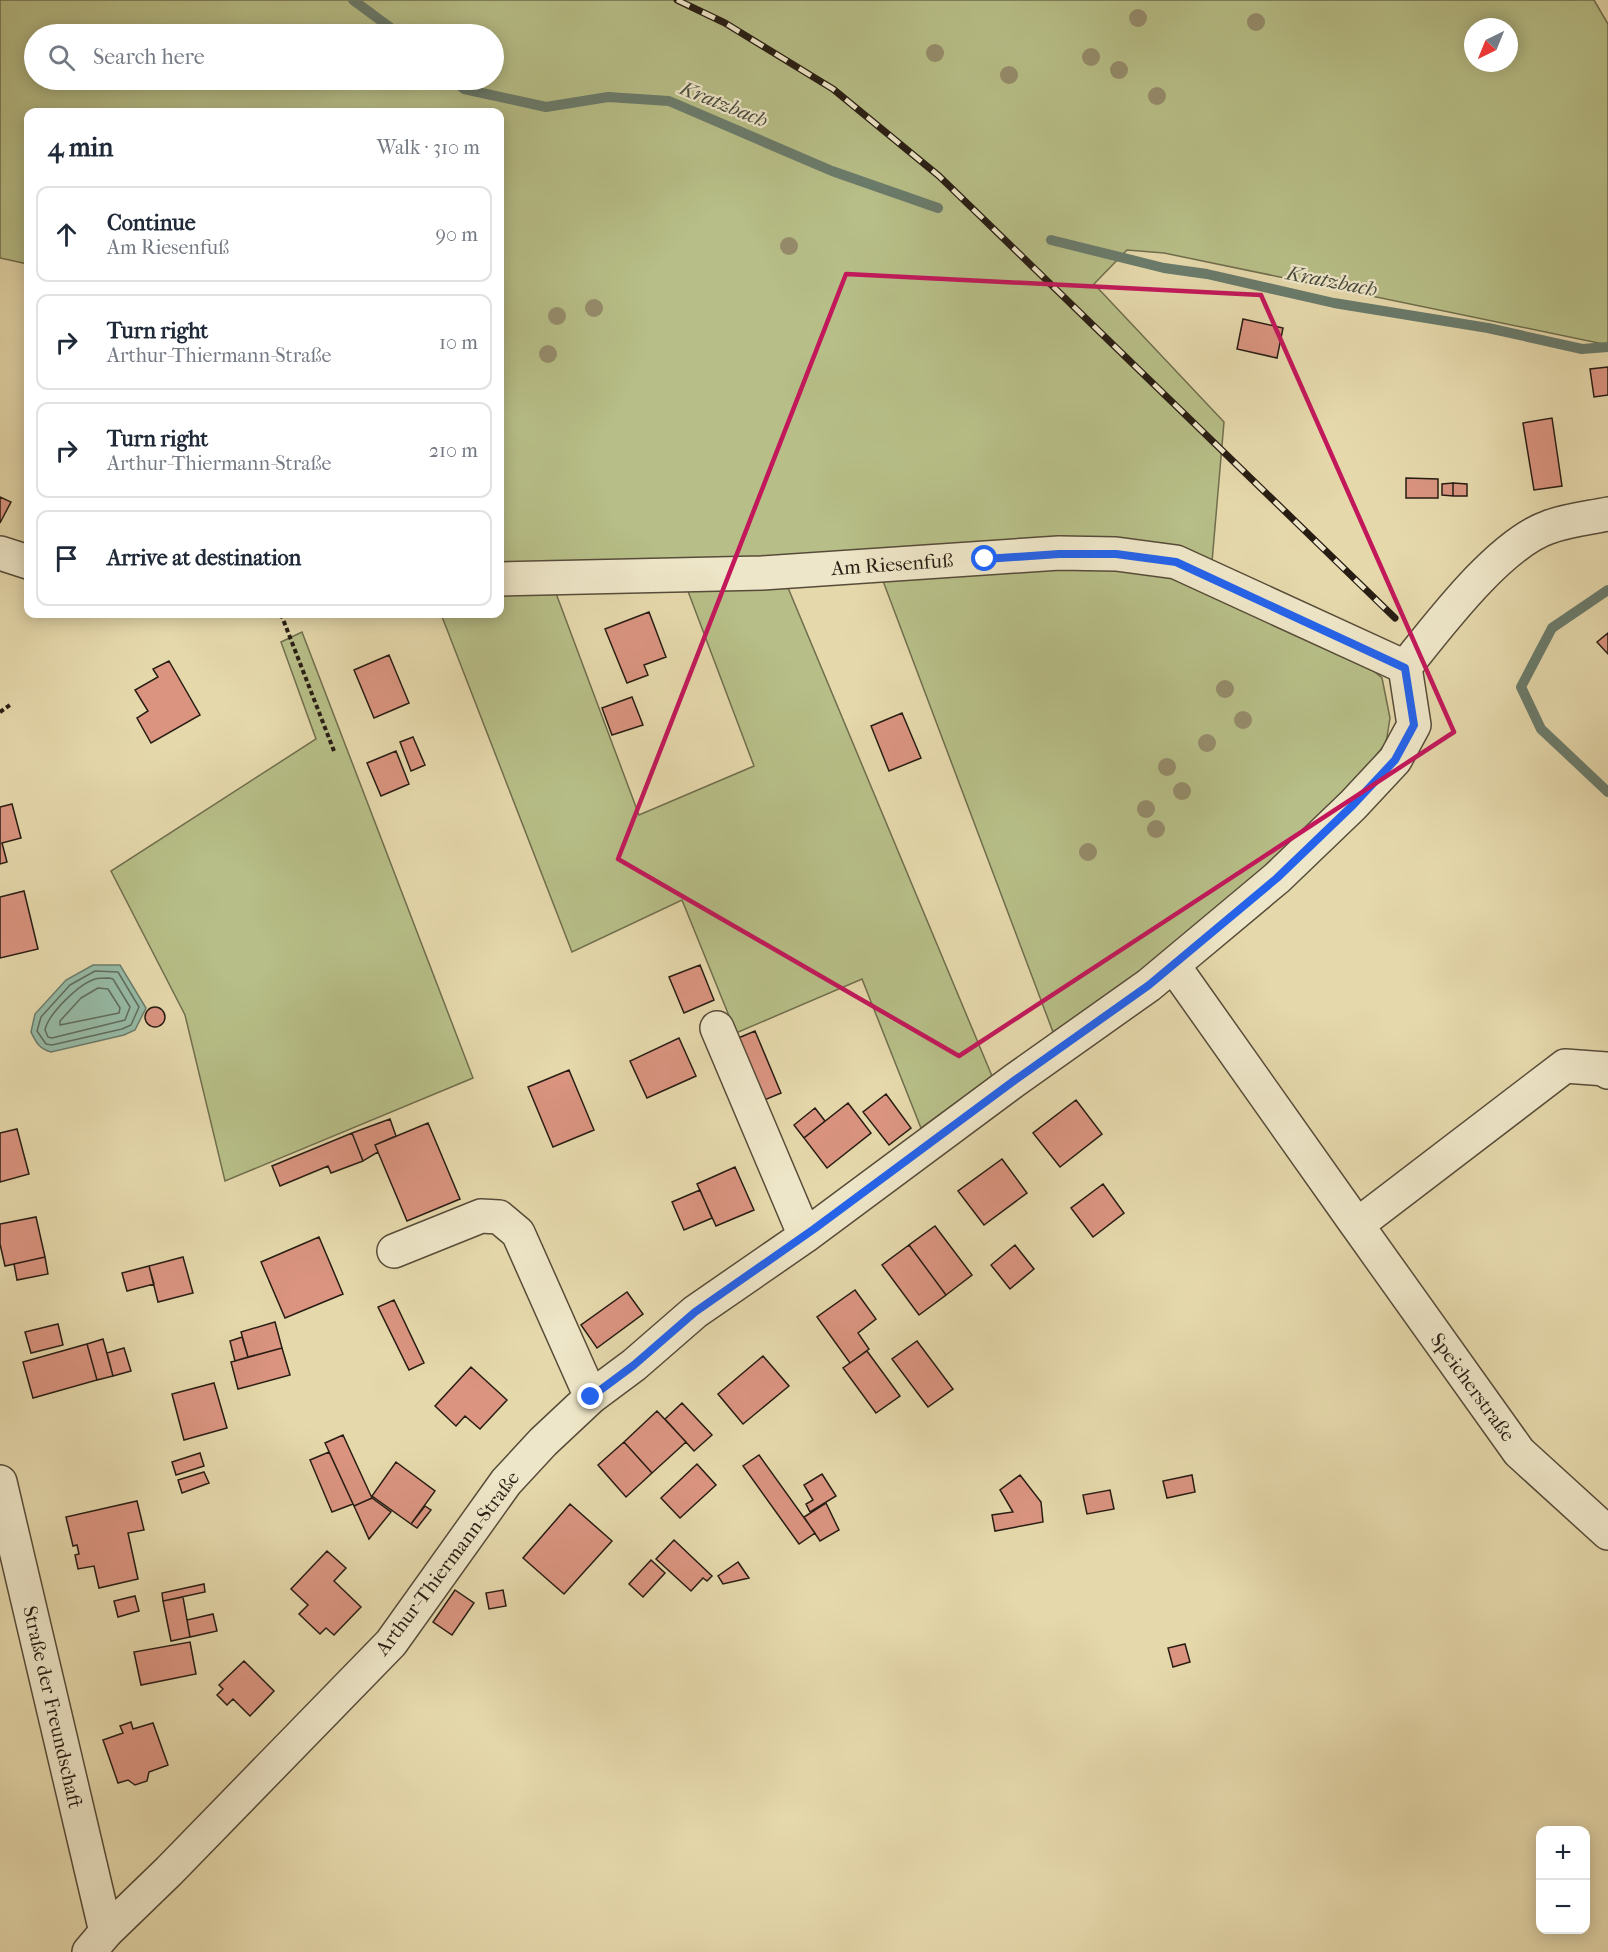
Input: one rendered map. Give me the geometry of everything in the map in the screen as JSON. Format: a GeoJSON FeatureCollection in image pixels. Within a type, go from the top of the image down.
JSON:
{"type":"FeatureCollection","features":[{"type":"Feature","properties":{"kind":"street"},"geometry":{"type":"LineString","coordinates":[[1405,668],[1462,599],[1521,542],[1549,527],[1608,514]]}},
{"type":"Feature","properties":{"kind":"street"},"geometry":{"type":"LineString","coordinates":[[0,553],[24,561]]}},
{"type":"Feature","properties":{"kind":"street","name":"Am Riesenfuß"},"geometry":{"type":"LineString","coordinates":[[504,579],[762,573],[1059,554],[1116,554],[1176,562],[1405,668]]}},
{"type":"Feature","properties":{"kind":"street","name":"Arthur-Thiermann-Straße"},"geometry":{"type":"LineString","coordinates":[[98,1942],[391,1643],[506,1482],[543,1442],[591,1397],[634,1365],[695,1312],[805,1236],[1015,1080],[1149,985],[1277,878],[1353,805],[1395,760],[1414,725],[1405,668]]}},
{"type":"Feature","properties":{"kind":"street","name":"Speicherstraße"},"geometry":{"type":"LineString","coordinates":[[1173,965],[1520,1452],[1608,1533]]}},
{"type":"Feature","properties":{"kind":"street"},"geometry":{"type":"LineString","coordinates":[[717,1028],[805,1236]]}},
{"type":"Feature","properties":{"kind":"street"},"geometry":{"type":"LineString","coordinates":[[1357,1225],[1565,1066],[1606,1069],[1608,1072]]}},
{"type":"Feature","properties":{"kind":"street"},"geometry":{"type":"LineString","coordinates":[[394,1251],[481,1216],[499,1217],[518,1233],[591,1397]]}},
{"type":"Feature","properties":{"kind":"street","name":"Straße der Freundschaft"},"geometry":{"type":"LineString","coordinates":[[0,1482],[98,1942]]}},
{"type":"Feature","properties":{"kind":"path"},"geometry":{"type":"LineString","coordinates":[[283,618],[334,751]]}},
{"type":"Feature","properties":{"kind":"path"},"geometry":{"type":"LineString","coordinates":[[0,712],[10,705]]}},
{"type":"Feature","properties":{"kind":"highlighted area"},"geometry":{"type":"Polygon","coordinates":[[[846,274],[1261,295],[1454,732],[959,1056],[618,859],[846,274]]]}},
{"type":"Feature","properties":{"kind":"green space"},"geometry":{"type":"Polygon","coordinates":[[[0,0],[1594,0],[1608,24],[1608,345],[1164,253],[1127,250],[1094,284],[1224,422],[1212,562],[758,558],[504,565],[504,108],[24,108],[24,263],[0,258],[0,0]]]}},
{"type":"Feature","properties":{"kind":"green space"},"geometry":{"type":"Polygon","coordinates":[[[1066,566],[1164,570],[1360,659],[1382,678],[1390,718],[1386,743],[1351,786],[1270,866],[1149,970],[1053,1032],[883,581],[1066,566]]]}},
{"type":"Feature","properties":{"kind":"green space"},"geometry":{"type":"Polygon","coordinates":[[[786,583],[992,1076],[921,1128],[862,979],[736,1033],[682,900],[572,952],[443,618],[504,618],[504,589],[554,588],[639,815],[754,766],[686,586],[786,583]]]}},
{"type":"Feature","properties":{"kind":"green space"},"geometry":{"type":"Polygon","coordinates":[[[302,632],[473,1078],[225,1181],[185,1015],[111,871],[316,739],[281,642],[302,632]]]}},
{"type":"Feature","properties":{"kind":"water"},"geometry":{"type":"Polygon","coordinates":[[[93,965],[120,965],[146,1008],[135,1030],[124,1035],[51,1052],[44,1049],[36,1042],[31,1032],[35,1014],[66,980],[93,965]]]}},
{"type":"Feature","properties":{"kind":"building"},"geometry":{"type":"Polygon","coordinates":[[[1243,319],[1283,328],[1277,358],[1237,349],[1243,319]]]}},
{"type":"Feature","properties":{"kind":"building"},"geometry":{"type":"Polygon","coordinates":[[[1608,367],[1608,395],[1594,397],[1590,369],[1608,367]]]}},
{"type":"Feature","properties":{"kind":"building"},"geometry":{"type":"Polygon","coordinates":[[[1552,418],[1562,486],[1534,490],[1523,423],[1552,418]]]}},
{"type":"Feature","properties":{"kind":"building"},"geometry":{"type":"Polygon","coordinates":[[[1406,478],[1438,479],[1438,498],[1406,498],[1406,478]]]}},
{"type":"Feature","properties":{"kind":"building"},"geometry":{"type":"Polygon","coordinates":[[[1453,483],[1467,484],[1467,496],[1453,496],[1453,483]]]}},
{"type":"Feature","properties":{"kind":"building"},"geometry":{"type":"Polygon","coordinates":[[[1453,483],[1453,496],[1442,495],[1442,484],[1453,483]]]}},
{"type":"Feature","properties":{"kind":"building"},"geometry":{"type":"Polygon","coordinates":[[[0,497],[11,502],[0,523],[0,497]]]}},
{"type":"Feature","properties":{"kind":"building"},"geometry":{"type":"Polygon","coordinates":[[[649,612],[666,657],[644,665],[648,675],[627,683],[605,629],[649,612]]]}},
{"type":"Feature","properties":{"kind":"building"},"geometry":{"type":"Polygon","coordinates":[[[1608,633],[1608,654],[1597,642],[1608,633]]]}},
{"type":"Feature","properties":{"kind":"building"},"geometry":{"type":"Polygon","coordinates":[[[389,655],[409,703],[374,718],[354,670],[389,655]]]}},
{"type":"Feature","properties":{"kind":"building"},"geometry":{"type":"Polygon","coordinates":[[[169,661],[200,715],[151,743],[137,718],[148,711],[135,690],[158,677],[153,669],[169,661]]]}},
{"type":"Feature","properties":{"kind":"building"},"geometry":{"type":"Polygon","coordinates":[[[632,697],[643,725],[612,735],[602,708],[632,697]]]}},
{"type":"Feature","properties":{"kind":"building"},"geometry":{"type":"Polygon","coordinates":[[[902,713],[921,758],[889,771],[871,726],[902,713]]]}},
{"type":"Feature","properties":{"kind":"building"},"geometry":{"type":"Polygon","coordinates":[[[413,737],[425,765],[411,771],[400,742],[413,737]]]}},
{"type":"Feature","properties":{"kind":"building"},"geometry":{"type":"Polygon","coordinates":[[[396,751],[409,784],[381,796],[367,763],[396,751]]]}},
{"type":"Feature","properties":{"kind":"building"},"geometry":{"type":"Polygon","coordinates":[[[12,804],[21,838],[2,843],[7,862],[0,864],[0,807],[12,804]]]}},
{"type":"Feature","properties":{"kind":"building"},"geometry":{"type":"Polygon","coordinates":[[[24,891],[38,949],[0,958],[0,897],[24,891]]]}},
{"type":"Feature","properties":{"kind":"building"},"geometry":{"type":"Polygon","coordinates":[[[700,965],[714,1000],[684,1013],[669,977],[700,965]]]}},
{"type":"Feature","properties":{"kind":"building"},"geometry":{"type":"Polygon","coordinates":[[[155,1007],[162,1010],[165,1017],[162,1024],[155,1027],[148,1024],[145,1017],[148,1010],[155,1007]]]}},
{"type":"Feature","properties":{"kind":"building"},"geometry":{"type":"Polygon","coordinates":[[[755,1031],[781,1093],[762,1101],[736,1039],[755,1031]]]}},
{"type":"Feature","properties":{"kind":"building"},"geometry":{"type":"Polygon","coordinates":[[[679,1038],[696,1076],[647,1098],[630,1061],[679,1038]]]}},
{"type":"Feature","properties":{"kind":"building"},"geometry":{"type":"Polygon","coordinates":[[[569,1070],[594,1130],[553,1147],[528,1087],[569,1070]]]}},
{"type":"Feature","properties":{"kind":"building"},"geometry":{"type":"Polygon","coordinates":[[[886,1094],[911,1128],[889,1145],[863,1112],[886,1094]]]}},
{"type":"Feature","properties":{"kind":"building"},"geometry":{"type":"Polygon","coordinates":[[[1076,1100],[1102,1134],[1060,1167],[1033,1133],[1076,1100]]]}},
{"type":"Feature","properties":{"kind":"building"},"geometry":{"type":"Polygon","coordinates":[[[848,1103],[871,1133],[827,1168],[804,1138],[848,1103]]]}},
{"type":"Feature","properties":{"kind":"building"},"geometry":{"type":"Polygon","coordinates":[[[815,1108],[825,1121],[804,1138],[794,1125],[815,1108]]]}},
{"type":"Feature","properties":{"kind":"building"},"geometry":{"type":"Polygon","coordinates":[[[390,1119],[396,1136],[375,1145],[378,1152],[363,1161],[352,1133],[390,1119]]]}},
{"type":"Feature","properties":{"kind":"building"},"geometry":{"type":"Polygon","coordinates":[[[428,1123],[460,1199],[407,1221],[375,1145],[428,1123]]]}},
{"type":"Feature","properties":{"kind":"building"},"geometry":{"type":"Polygon","coordinates":[[[17,1129],[29,1174],[0,1182],[0,1133],[17,1129]]]}},
{"type":"Feature","properties":{"kind":"building"},"geometry":{"type":"Polygon","coordinates":[[[352,1133],[363,1161],[331,1173],[328,1166],[280,1186],[272,1166],[352,1133]]]}},
{"type":"Feature","properties":{"kind":"building"},"geometry":{"type":"Polygon","coordinates":[[[1002,1159],[1027,1193],[984,1225],[958,1191],[1002,1159]]]}},
{"type":"Feature","properties":{"kind":"building"},"geometry":{"type":"Polygon","coordinates":[[[735,1167],[754,1210],[716,1226],[697,1184],[735,1167]]]}},
{"type":"Feature","properties":{"kind":"building"},"geometry":{"type":"Polygon","coordinates":[[[1103,1184],[1124,1213],[1093,1237],[1071,1208],[1103,1184]]]}},
{"type":"Feature","properties":{"kind":"building"},"geometry":{"type":"Polygon","coordinates":[[[700,1190],[712,1218],[684,1230],[672,1202],[700,1190]]]}},
{"type":"Feature","properties":{"kind":"building"},"geometry":{"type":"Polygon","coordinates":[[[36,1217],[45,1257],[5,1266],[0,1244],[0,1224],[36,1217]]]}},
{"type":"Feature","properties":{"kind":"building"},"geometry":{"type":"Polygon","coordinates":[[[935,1226],[972,1275],[946,1295],[909,1245],[935,1226]]]}},
{"type":"Feature","properties":{"kind":"building"},"geometry":{"type":"Polygon","coordinates":[[[319,1237],[343,1294],[285,1318],[261,1262],[319,1237]]]}},
{"type":"Feature","properties":{"kind":"building"},"geometry":{"type":"Polygon","coordinates":[[[909,1245],[946,1295],[919,1315],[882,1265],[909,1245]]]}},
{"type":"Feature","properties":{"kind":"building"},"geometry":{"type":"Polygon","coordinates":[[[1015,1245],[1034,1269],[1010,1289],[991,1265],[1015,1245]]]}},
{"type":"Feature","properties":{"kind":"building"},"geometry":{"type":"Polygon","coordinates":[[[45,1257],[48,1274],[17,1280],[14,1264],[45,1257]]]}},
{"type":"Feature","properties":{"kind":"building"},"geometry":{"type":"Polygon","coordinates":[[[183,1257],[193,1293],[158,1302],[149,1266],[183,1257]]]}},
{"type":"Feature","properties":{"kind":"building"},"geometry":{"type":"Polygon","coordinates":[[[149,1266],[154,1284],[127,1291],[122,1273],[149,1266]]]}},
{"type":"Feature","properties":{"kind":"building"},"geometry":{"type":"Polygon","coordinates":[[[855,1290],[876,1319],[858,1333],[869,1349],[850,1363],[817,1317],[855,1290]]]}},
{"type":"Feature","properties":{"kind":"building"},"geometry":{"type":"Polygon","coordinates":[[[627,1292],[643,1314],[597,1348],[581,1325],[627,1292]]]}},
{"type":"Feature","properties":{"kind":"building"},"geometry":{"type":"Polygon","coordinates":[[[394,1300],[424,1363],[409,1370],[378,1307],[394,1300]]]}},
{"type":"Feature","properties":{"kind":"building"},"geometry":{"type":"Polygon","coordinates":[[[275,1322],[282,1348],[248,1357],[241,1332],[275,1322]]]}},
{"type":"Feature","properties":{"kind":"building"},"geometry":{"type":"Polygon","coordinates":[[[58,1324],[63,1345],[31,1353],[25,1332],[58,1324]]]}},
{"type":"Feature","properties":{"kind":"building"},"geometry":{"type":"Polygon","coordinates":[[[242,1337],[248,1357],[235,1361],[230,1341],[242,1337]]]}},
{"type":"Feature","properties":{"kind":"building"},"geometry":{"type":"Polygon","coordinates":[[[103,1339],[113,1376],[97,1380],[87,1344],[103,1339]]]}},
{"type":"Feature","properties":{"kind":"building"},"geometry":{"type":"Polygon","coordinates":[[[917,1341],[953,1389],[928,1407],[892,1359],[917,1341]]]}},
{"type":"Feature","properties":{"kind":"building"},"geometry":{"type":"Polygon","coordinates":[[[87,1344],[97,1380],[33,1398],[23,1362],[87,1344]]]}},
{"type":"Feature","properties":{"kind":"building"},"geometry":{"type":"Polygon","coordinates":[[[124,1348],[131,1371],[113,1376],[107,1353],[124,1348]]]}},
{"type":"Feature","properties":{"kind":"building"},"geometry":{"type":"Polygon","coordinates":[[[282,1348],[290,1375],[238,1389],[231,1362],[282,1348]]]}},
{"type":"Feature","properties":{"kind":"building"},"geometry":{"type":"Polygon","coordinates":[[[867,1351],[900,1396],[876,1413],[843,1368],[867,1351]]]}},
{"type":"Feature","properties":{"kind":"building"},"geometry":{"type":"Polygon","coordinates":[[[763,1356],[789,1386],[743,1424],[718,1394],[763,1356]]]}},
{"type":"Feature","properties":{"kind":"building"},"geometry":{"type":"Polygon","coordinates":[[[471,1367],[507,1400],[480,1429],[465,1416],[456,1426],[435,1406],[471,1367]]]}},
{"type":"Feature","properties":{"kind":"building"},"geometry":{"type":"Polygon","coordinates":[[[214,1383],[227,1428],[184,1440],[172,1394],[214,1383]]]}},
{"type":"Feature","properties":{"kind":"building"},"geometry":{"type":"Polygon","coordinates":[[[682,1403],[712,1435],[694,1451],[665,1419],[682,1403]]]}},
{"type":"Feature","properties":{"kind":"building"},"geometry":{"type":"Polygon","coordinates":[[[657,1411],[686,1442],[652,1473],[624,1442],[657,1411]]]}},
{"type":"Feature","properties":{"kind":"building"},"geometry":{"type":"Polygon","coordinates":[[[343,1435],[372,1498],[354,1506],[325,1443],[343,1435]]]}},
{"type":"Feature","properties":{"kind":"building"},"geometry":{"type":"Polygon","coordinates":[[[624,1442],[652,1473],[626,1497],[598,1465],[624,1442]]]}},
{"type":"Feature","properties":{"kind":"building"},"geometry":{"type":"Polygon","coordinates":[[[329,1452],[353,1504],[332,1512],[310,1460],[329,1452]]]}},
{"type":"Feature","properties":{"kind":"building"},"geometry":{"type":"Polygon","coordinates":[[[200,1453],[204,1466],[176,1475],[172,1462],[200,1453]]]}},
{"type":"Feature","properties":{"kind":"building"},"geometry":{"type":"Polygon","coordinates":[[[759,1455],[815,1533],[799,1544],[743,1466],[759,1455]]]}},
{"type":"Feature","properties":{"kind":"building"},"geometry":{"type":"Polygon","coordinates":[[[396,1462],[435,1491],[411,1524],[372,1496],[396,1462]]]}},
{"type":"Feature","properties":{"kind":"building"},"geometry":{"type":"Polygon","coordinates":[[[697,1464],[716,1485],[680,1518],[661,1498],[697,1464]]]}},
{"type":"Feature","properties":{"kind":"building"},"geometry":{"type":"Polygon","coordinates":[[[204,1472],[209,1483],[182,1493],[178,1480],[204,1472]]]}},
{"type":"Feature","properties":{"kind":"building"},"geometry":{"type":"Polygon","coordinates":[[[822,1474],[836,1496],[810,1512],[806,1504],[813,1500],[804,1485],[822,1474]]]}},
{"type":"Feature","properties":{"kind":"building"},"geometry":{"type":"Polygon","coordinates":[[[1020,1475],[1041,1502],[1043,1522],[995,1531],[992,1515],[1013,1512],[1000,1490],[1020,1475]]]}},
{"type":"Feature","properties":{"kind":"building"},"geometry":{"type":"Polygon","coordinates":[[[1192,1475],[1195,1492],[1167,1498],[1163,1481],[1192,1475]]]}},
{"type":"Feature","properties":{"kind":"building"},"geometry":{"type":"Polygon","coordinates":[[[1110,1490],[1114,1509],[1087,1514],[1083,1495],[1110,1490]]]}},
{"type":"Feature","properties":{"kind":"building"},"geometry":{"type":"Polygon","coordinates":[[[372,1498],[391,1512],[369,1539],[354,1506],[372,1498]]]}},
{"type":"Feature","properties":{"kind":"building"},"geometry":{"type":"Polygon","coordinates":[[[137,1501],[144,1530],[128,1533],[138,1579],[99,1588],[94,1566],[78,1569],[75,1555],[79,1554],[77,1545],[73,1546],[66,1517],[137,1501]]]}},
{"type":"Feature","properties":{"kind":"building"},"geometry":{"type":"Polygon","coordinates":[[[826,1503],[839,1530],[820,1541],[804,1517],[826,1503]]]}},
{"type":"Feature","properties":{"kind":"building"},"geometry":{"type":"Polygon","coordinates":[[[570,1504],[612,1541],[564,1594],[523,1558],[570,1504]]]}},
{"type":"Feature","properties":{"kind":"building"},"geometry":{"type":"Polygon","coordinates":[[[425,1506],[431,1510],[417,1528],[411,1524],[425,1506]]]}},
{"type":"Feature","properties":{"kind":"building"},"geometry":{"type":"Polygon","coordinates":[[[674,1540],[712,1576],[707,1581],[703,1578],[691,1591],[656,1559],[674,1540]]]}},
{"type":"Feature","properties":{"kind":"building"},"geometry":{"type":"Polygon","coordinates":[[[327,1551],[346,1568],[334,1581],[361,1607],[334,1635],[326,1628],[320,1634],[299,1614],[308,1605],[291,1589],[327,1551]]]}},
{"type":"Feature","properties":{"kind":"building"},"geometry":{"type":"Polygon","coordinates":[[[651,1560],[665,1573],[643,1597],[629,1584],[651,1560]]]}},
{"type":"Feature","properties":{"kind":"building"},"geometry":{"type":"Polygon","coordinates":[[[738,1562],[749,1578],[723,1584],[718,1576],[738,1562]]]}},
{"type":"Feature","properties":{"kind":"building"},"geometry":{"type":"Polygon","coordinates":[[[204,1584],[205,1592],[163,1601],[162,1593],[204,1584]]]}},
{"type":"Feature","properties":{"kind":"building"},"geometry":{"type":"Polygon","coordinates":[[[455,1590],[474,1603],[452,1635],[433,1622],[455,1590]]]}},
{"type":"Feature","properties":{"kind":"building"},"geometry":{"type":"Polygon","coordinates":[[[503,1590],[506,1606],[489,1609],[486,1593],[503,1590]]]}},
{"type":"Feature","properties":{"kind":"building"},"geometry":{"type":"Polygon","coordinates":[[[135,1596],[139,1611],[118,1617],[114,1601],[135,1596]]]}},
{"type":"Feature","properties":{"kind":"building"},"geometry":{"type":"Polygon","coordinates":[[[183,1597],[190,1637],[171,1641],[163,1601],[183,1597]]]}},
{"type":"Feature","properties":{"kind":"building"},"geometry":{"type":"Polygon","coordinates":[[[213,1614],[217,1631],[190,1637],[187,1620],[213,1614]]]}},
{"type":"Feature","properties":{"kind":"building"},"geometry":{"type":"Polygon","coordinates":[[[190,1642],[196,1674],[141,1685],[134,1652],[190,1642]]]}},
{"type":"Feature","properties":{"kind":"building"},"geometry":{"type":"Polygon","coordinates":[[[1185,1644],[1190,1662],[1173,1667],[1168,1648],[1185,1644]]]}},
{"type":"Feature","properties":{"kind":"building"},"geometry":{"type":"Polygon","coordinates":[[[244,1661],[274,1691],[250,1716],[233,1699],[227,1705],[217,1695],[223,1689],[219,1685],[244,1661]]]}},
{"type":"Feature","properties":{"kind":"building"},"geometry":{"type":"Polygon","coordinates":[[[131,1722],[133,1729],[153,1723],[168,1765],[149,1772],[147,1781],[135,1785],[128,1780],[118,1783],[103,1740],[123,1733],[120,1726],[131,1722]]]}},
{"type":"Feature","properties":{"kind":"waterway","name":"Kratzbach"},"geometry":{"type":"LineString","coordinates":[[353,0],[385,24]]}},
{"type":"Feature","properties":{"kind":"waterway","name":"Kratzbach"},"geometry":{"type":"LineString","coordinates":[[469,90],[546,107],[608,97],[669,101],[832,171],[938,208]]}},
{"type":"Feature","properties":{"kind":"waterway","name":"Kratzbach"},"geometry":{"type":"LineString","coordinates":[[1051,240],[1164,268],[1207,274],[1334,303],[1488,328],[1582,349],[1608,347]]}},
{"type":"Feature","properties":{"kind":"waterway"},"geometry":{"type":"LineString","coordinates":[[1608,590],[1552,628],[1521,687],[1541,729],[1608,792]]}},
{"type":"Feature","properties":{"kind":"railway"},"geometry":{"type":"LineString","coordinates":[[677,0],[725,23],[833,89],[939,176],[1395,618]]}},
{"type":"Feature","properties":{"kind":"route"},"geometry":{"type":"LineString","coordinates":[[591,1397],[634,1365],[695,1312],[814,1229],[1015,1080],[1149,985],[1277,878],[1353,805],[1395,760],[1414,725],[1405,668],[1176,562],[1116,554],[1059,554],[985,559]]}}]}
